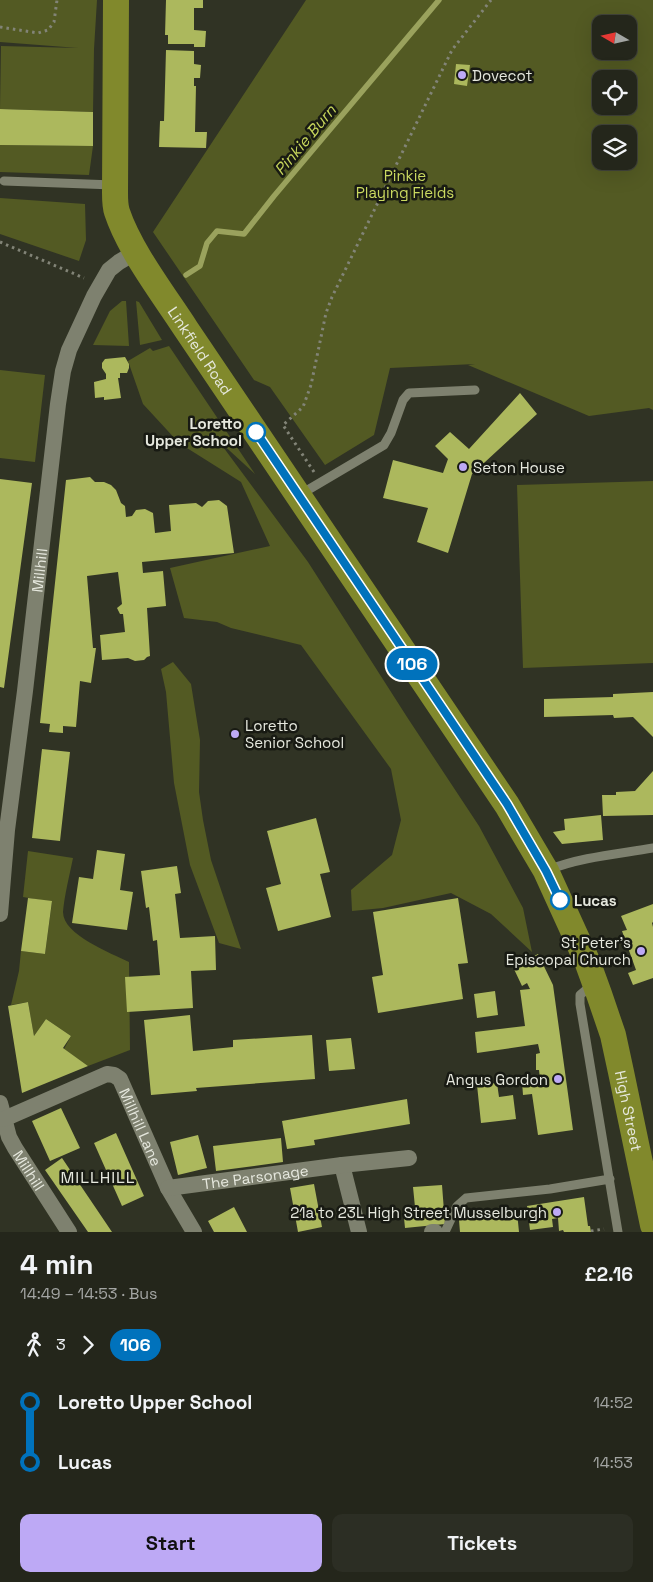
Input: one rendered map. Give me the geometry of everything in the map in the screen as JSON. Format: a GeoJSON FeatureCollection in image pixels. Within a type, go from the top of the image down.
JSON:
{"type":"FeatureCollection","features":[{"type":"Feature","properties":{"kind":"main road","name":"Linkfield Road"},"geometry":{"type":"LineString","coordinates":[[116,0],[114,185],[116,210],[136,252],[186,329],[310,489],[507,804],[546,871],[587,960],[598,990]]}},
{"type":"Feature","properties":{"kind":"main road","name":"High Street"},"geometry":{"type":"LineString","coordinates":[[598,990],[619,1063],[652,1215]]}},
{"type":"Feature","properties":{"kind":"street","name":"Millhill"},"geometry":{"type":"LineString","coordinates":[[0,914],[4,830],[25,691],[63,371],[69,350],[82,320],[109,270],[136,252]]}},
{"type":"Feature","properties":{"kind":"street","name":"Millhill Lane"},"geometry":{"type":"LineString","coordinates":[[2,1111],[107,1074],[114,1075],[120,1079],[168,1188],[194,1232]]}},
{"type":"Feature","properties":{"kind":"street","name":"Millhill"},"geometry":{"type":"LineString","coordinates":[[2,1111],[9,1137],[15,1148],[69,1232]]}},
{"type":"Feature","properties":{"kind":"street","name":"The Parsonage"},"geometry":{"type":"LineString","coordinates":[[168,1188],[409,1158]]}},
{"type":"Feature","properties":{"kind":"street"},"geometry":{"type":"LineString","coordinates":[[342,1165],[359,1232]]}},
{"type":"Feature","properties":{"kind":"lane"},"geometry":{"type":"LineString","coordinates":[[4,181],[114,185]]}},
{"type":"Feature","properties":{"kind":"lane"},"geometry":{"type":"LineString","coordinates":[[310,489],[384,445],[392,433],[403,400],[409,393],[475,390]]}},
{"type":"Feature","properties":{"kind":"lane"},"geometry":{"type":"LineString","coordinates":[[546,871],[561,865],[653,848]]}},
{"type":"Feature","properties":{"kind":"lane"},"geometry":{"type":"LineString","coordinates":[[598,990],[580,995],[580,1004],[618,1232]]}},
{"type":"Feature","properties":{"kind":"lane"},"geometry":{"type":"LineString","coordinates":[[445,1232],[457,1206],[466,1198],[550,1189],[610,1179]]}},
{"type":"Feature","properties":{"kind":"path"},"geometry":{"type":"LineString","coordinates":[[0,27],[38,33],[48,30],[54,22],[57,0]]}},
{"type":"Feature","properties":{"kind":"path"},"geometry":{"type":"LineString","coordinates":[[310,489],[283,425],[303,407],[311,385],[326,313],[332,297],[452,50],[491,0]]}},
{"type":"Feature","properties":{"kind":"path"},"geometry":{"type":"LineString","coordinates":[[0,242],[75,275]]}},
{"type":"Feature","properties":{"kind":"green space"},"geometry":{"type":"Polygon","coordinates":[[[0,0],[97,0],[93,112],[0,109],[1,46],[78,48],[0,42],[0,0]]]}},
{"type":"Feature","properties":{"kind":"green space","name":"Pinkie Playing Fields"},"geometry":{"type":"Polygon","coordinates":[[[306,0],[653,0],[653,410],[649,408],[589,416],[468,365],[475,364],[390,368],[374,435],[325,465],[270,387],[254,380],[153,232],[306,0]]]}},
{"type":"Feature","properties":{"kind":"green space"},"geometry":{"type":"Polygon","coordinates":[[[0,145],[93,146],[89,175],[0,172],[0,145]]]}},
{"type":"Feature","properties":{"kind":"green space"},"geometry":{"type":"Polygon","coordinates":[[[0,198],[85,204],[86,240],[79,261],[0,234],[0,198]]]}},
{"type":"Feature","properties":{"kind":"green space"},"geometry":{"type":"Polygon","coordinates":[[[122,301],[126,301],[129,346],[93,345],[110,311],[122,301]]]}},
{"type":"Feature","properties":{"kind":"green space"},"geometry":{"type":"Polygon","coordinates":[[[136,301],[139,302],[162,340],[140,345],[136,301]]]}},
{"type":"Feature","properties":{"kind":"green space"},"geometry":{"type":"Polygon","coordinates":[[[169,346],[255,474],[218,440],[308,562],[479,826],[523,908],[532,952],[491,914],[451,893],[383,908],[352,911],[351,890],[392,855],[401,820],[391,769],[301,645],[231,628],[217,622],[184,618],[170,568],[270,546],[241,482],[179,443],[143,404],[128,361],[150,348],[153,351],[169,346]]]}},
{"type":"Feature","properties":{"kind":"green space"},"geometry":{"type":"Polygon","coordinates":[[[0,370],[45,375],[35,462],[0,458],[0,370]]]}},
{"type":"Feature","properties":{"kind":"green space"},"geometry":{"type":"Polygon","coordinates":[[[653,481],[653,663],[523,668],[517,485],[653,481]]]}},
{"type":"Feature","properties":{"kind":"green space"},"geometry":{"type":"Polygon","coordinates":[[[173,662],[191,684],[200,740],[199,792],[203,820],[211,860],[241,949],[219,943],[190,865],[174,783],[166,692],[161,669],[173,662]]]}},
{"type":"Feature","properties":{"kind":"green space"},"geometry":{"type":"Polygon","coordinates":[[[28,851],[73,858],[63,912],[65,920],[79,936],[129,962],[130,1050],[88,1066],[64,1049],[71,1036],[46,1019],[34,1036],[28,1002],[11,1005],[19,971],[21,951],[45,954],[52,902],[23,897],[28,851]]]}},
{"type":"Feature","properties":{"kind":"building"},"geometry":{"type":"Polygon","coordinates":[[[166,0],[203,0],[203,8],[194,8],[194,30],[206,31],[205,47],[194,47],[194,44],[168,44],[168,35],[165,35],[166,0]]]}},
{"type":"Feature","properties":{"kind":"building"},"geometry":{"type":"Polygon","coordinates":[[[166,50],[194,51],[194,64],[201,65],[200,78],[194,78],[194,86],[196,86],[195,132],[207,132],[206,148],[159,147],[160,121],[164,121],[166,50]]]}},
{"type":"Feature","properties":{"kind":"building","name":"Dovecot"},"geometry":{"type":"Polygon","coordinates":[[[456,64],[470,65],[467,86],[454,84],[456,64]]]}},
{"type":"Feature","properties":{"kind":"building"},"geometry":{"type":"Polygon","coordinates":[[[0,109],[93,112],[93,146],[0,145],[0,109]]]}},
{"type":"Feature","properties":{"kind":"building"},"geometry":{"type":"Polygon","coordinates":[[[125,357],[129,368],[127,373],[120,373],[120,378],[118,378],[121,398],[104,400],[104,397],[95,398],[94,382],[106,379],[102,363],[105,359],[125,357]]]}},
{"type":"Feature","properties":{"kind":"building","name":"Seton House"},"geometry":{"type":"Polygon","coordinates":[[[520,393],[537,414],[472,474],[448,553],[417,542],[428,508],[383,498],[393,460],[443,473],[448,459],[435,446],[450,432],[469,449],[520,393]]]}},
{"type":"Feature","properties":{"kind":"building"},"geometry":{"type":"Polygon","coordinates":[[[90,477],[95,482],[104,482],[111,485],[116,490],[121,503],[125,506],[126,517],[132,516],[136,510],[145,509],[153,513],[155,533],[171,531],[169,505],[196,503],[202,507],[208,501],[219,500],[227,506],[234,553],[142,562],[143,573],[163,571],[166,606],[147,608],[150,656],[144,660],[135,661],[128,658],[102,660],[100,635],[125,632],[123,614],[120,614],[117,608],[122,604],[118,572],[87,576],[93,648],[96,648],[91,683],[80,681],[76,727],[63,726],[63,733],[49,732],[50,724],[40,723],[66,480],[90,477]]]}},
{"type":"Feature","properties":{"kind":"building"},"geometry":{"type":"Polygon","coordinates":[[[0,479],[32,483],[4,688],[0,687],[0,479]]]}},
{"type":"Feature","properties":{"kind":"building"},"geometry":{"type":"Polygon","coordinates":[[[653,692],[653,737],[633,717],[614,718],[613,715],[544,717],[544,699],[613,697],[613,694],[653,692]]]}},
{"type":"Feature","properties":{"kind":"building"},"geometry":{"type":"Polygon","coordinates":[[[42,749],[70,752],[60,841],[32,838],[42,749]]]}},
{"type":"Feature","properties":{"kind":"building"},"geometry":{"type":"Polygon","coordinates":[[[653,771],[653,815],[603,816],[602,795],[616,795],[616,792],[635,791],[653,771]]]}},
{"type":"Feature","properties":{"kind":"building"},"geometry":{"type":"Polygon","coordinates":[[[601,815],[603,840],[562,844],[553,832],[565,830],[564,819],[601,815]]]}},
{"type":"Feature","properties":{"kind":"building"},"geometry":{"type":"Polygon","coordinates":[[[316,818],[330,872],[320,874],[331,917],[278,931],[266,888],[281,884],[267,831],[316,818]]]}},
{"type":"Feature","properties":{"kind":"building"},"geometry":{"type":"Polygon","coordinates":[[[97,850],[125,854],[120,890],[133,892],[127,930],[72,923],[79,877],[93,879],[97,850]]]}},
{"type":"Feature","properties":{"kind":"building"},"geometry":{"type":"Polygon","coordinates":[[[177,866],[181,893],[175,894],[180,938],[215,936],[216,970],[191,971],[193,1008],[127,1012],[125,977],[160,975],[157,940],[153,941],[149,907],[146,908],[141,871],[177,866]]]}},
{"type":"Feature","properties":{"kind":"building"},"geometry":{"type":"Polygon","coordinates":[[[28,898],[52,901],[45,954],[21,951],[28,898]]]}},
{"type":"Feature","properties":{"kind":"building"},"geometry":{"type":"Polygon","coordinates":[[[458,898],[468,963],[458,964],[463,999],[378,1013],[372,977],[383,975],[373,912],[458,898]]]}},
{"type":"Feature","properties":{"kind":"building","name":"St Peter's Episcopal Church"},"geometry":{"type":"Polygon","coordinates":[[[653,904],[653,978],[633,985],[628,973],[636,970],[622,931],[627,930],[621,916],[653,904]]]}},
{"type":"Feature","properties":{"kind":"building"},"geometry":{"type":"Polygon","coordinates":[[[538,954],[553,985],[573,1130],[538,1135],[532,1094],[523,1095],[522,1082],[540,1079],[539,1070],[536,1070],[536,1054],[540,1053],[538,1044],[477,1053],[475,1032],[525,1026],[520,990],[530,989],[527,983],[522,986],[513,967],[538,954]]]}},
{"type":"Feature","properties":{"kind":"building"},"geometry":{"type":"Polygon","coordinates":[[[495,991],[498,1015],[477,1018],[474,994],[495,991]]]}},
{"type":"Feature","properties":{"kind":"building"},"geometry":{"type":"Polygon","coordinates":[[[28,1002],[34,1036],[46,1019],[71,1036],[63,1048],[88,1066],[22,1093],[8,1006],[28,1002]]]}},
{"type":"Feature","properties":{"kind":"building"},"geometry":{"type":"Polygon","coordinates":[[[190,1015],[193,1051],[233,1047],[233,1040],[312,1035],[315,1079],[196,1088],[197,1091],[151,1095],[144,1020],[190,1015]]]}},
{"type":"Feature","properties":{"kind":"building"},"geometry":{"type":"Polygon","coordinates":[[[351,1038],[355,1069],[329,1071],[326,1040],[351,1038]]]}},
{"type":"Feature","properties":{"kind":"building"},"geometry":{"type":"Polygon","coordinates":[[[497,1083],[499,1097],[513,1095],[516,1119],[481,1123],[477,1085],[497,1083]]]}},
{"type":"Feature","properties":{"kind":"building"},"geometry":{"type":"Polygon","coordinates":[[[407,1099],[410,1124],[314,1140],[315,1145],[287,1149],[282,1121],[407,1099]]]}},
{"type":"Feature","properties":{"kind":"building"},"geometry":{"type":"Polygon","coordinates":[[[61,1108],[80,1148],[50,1161],[32,1121],[61,1108]]]}},
{"type":"Feature","properties":{"kind":"building"},"geometry":{"type":"Polygon","coordinates":[[[116,1133],[144,1196],[122,1206],[94,1143],[116,1133]]]}},
{"type":"Feature","properties":{"kind":"building"},"geometry":{"type":"Polygon","coordinates":[[[198,1135],[207,1168],[178,1175],[170,1142],[198,1135]]]}},
{"type":"Feature","properties":{"kind":"building"},"geometry":{"type":"Polygon","coordinates":[[[281,1138],[283,1162],[216,1171],[213,1146],[281,1138]]]}},
{"type":"Feature","properties":{"kind":"building"},"geometry":{"type":"Polygon","coordinates":[[[62,1158],[112,1232],[88,1232],[45,1170],[62,1158]]]}},
{"type":"Feature","properties":{"kind":"building"},"geometry":{"type":"Polygon","coordinates":[[[314,1184],[322,1227],[298,1232],[290,1188],[314,1184]]]}},
{"type":"Feature","properties":{"kind":"building"},"geometry":{"type":"Polygon","coordinates":[[[442,1185],[445,1224],[405,1228],[403,1208],[415,1207],[413,1187],[442,1185]]]}},
{"type":"Feature","properties":{"kind":"building","name":"21a to 23L High Street Musselburgh"},"geometry":{"type":"Polygon","coordinates":[[[584,1197],[588,1226],[590,1226],[591,1232],[559,1231],[558,1218],[552,1219],[553,1227],[530,1230],[527,1206],[584,1197]]]}},
{"type":"Feature","properties":{"kind":"building"},"geometry":{"type":"Polygon","coordinates":[[[234,1207],[247,1232],[214,1232],[208,1221],[234,1207]]]}},
{"type":"Feature","properties":{"kind":"building"},"geometry":{"type":"Polygon","coordinates":[[[517,1212],[519,1232],[460,1232],[459,1220],[517,1212]]]}},
{"type":"Feature","properties":{"kind":"waterway","name":"Pinkie Burn"},"geometry":{"type":"LineString","coordinates":[[186,275],[200,266],[207,243],[217,231],[244,234],[439,0]]}},
{"type":"Feature","properties":{"kind":"bus line","name":"106"},"geometry":{"type":"LineString","coordinates":[[256,432],[507,804],[546,871],[560,900]]}},
{"type":"Feature","properties":{"kind":"place","name":"Dovecot"},"geometry":{"type":"Point","coordinates":[462,75]}},
{"type":"Feature","properties":{"kind":"place","name":"Loretto Upper School"},"geometry":{"type":"Point","coordinates":[256,432]}},
{"type":"Feature","properties":{"kind":"place","name":"Seton House"},"geometry":{"type":"Point","coordinates":[463,467]}},
{"type":"Feature","properties":{"kind":"place","name":"Loretto Senior School"},"geometry":{"type":"Point","coordinates":[235,734]}},
{"type":"Feature","properties":{"kind":"place","name":"Lucas"},"geometry":{"type":"Point","coordinates":[560,900]}},
{"type":"Feature","properties":{"kind":"place","name":"St Peter's Episcopal Church"},"geometry":{"type":"Point","coordinates":[641,951]}},
{"type":"Feature","properties":{"kind":"place","name":"Angus Gordon"},"geometry":{"type":"Point","coordinates":[558,1079]}},
{"type":"Feature","properties":{"kind":"place","name":"21a to 23L High Street Musselburgh"},"geometry":{"type":"Point","coordinates":[557,1212]}},
{"type":"Feature","properties":{"kind":"district","name":"MILLHILL"},"geometry":{"type":"Point","coordinates":[98,1177]}}]}
